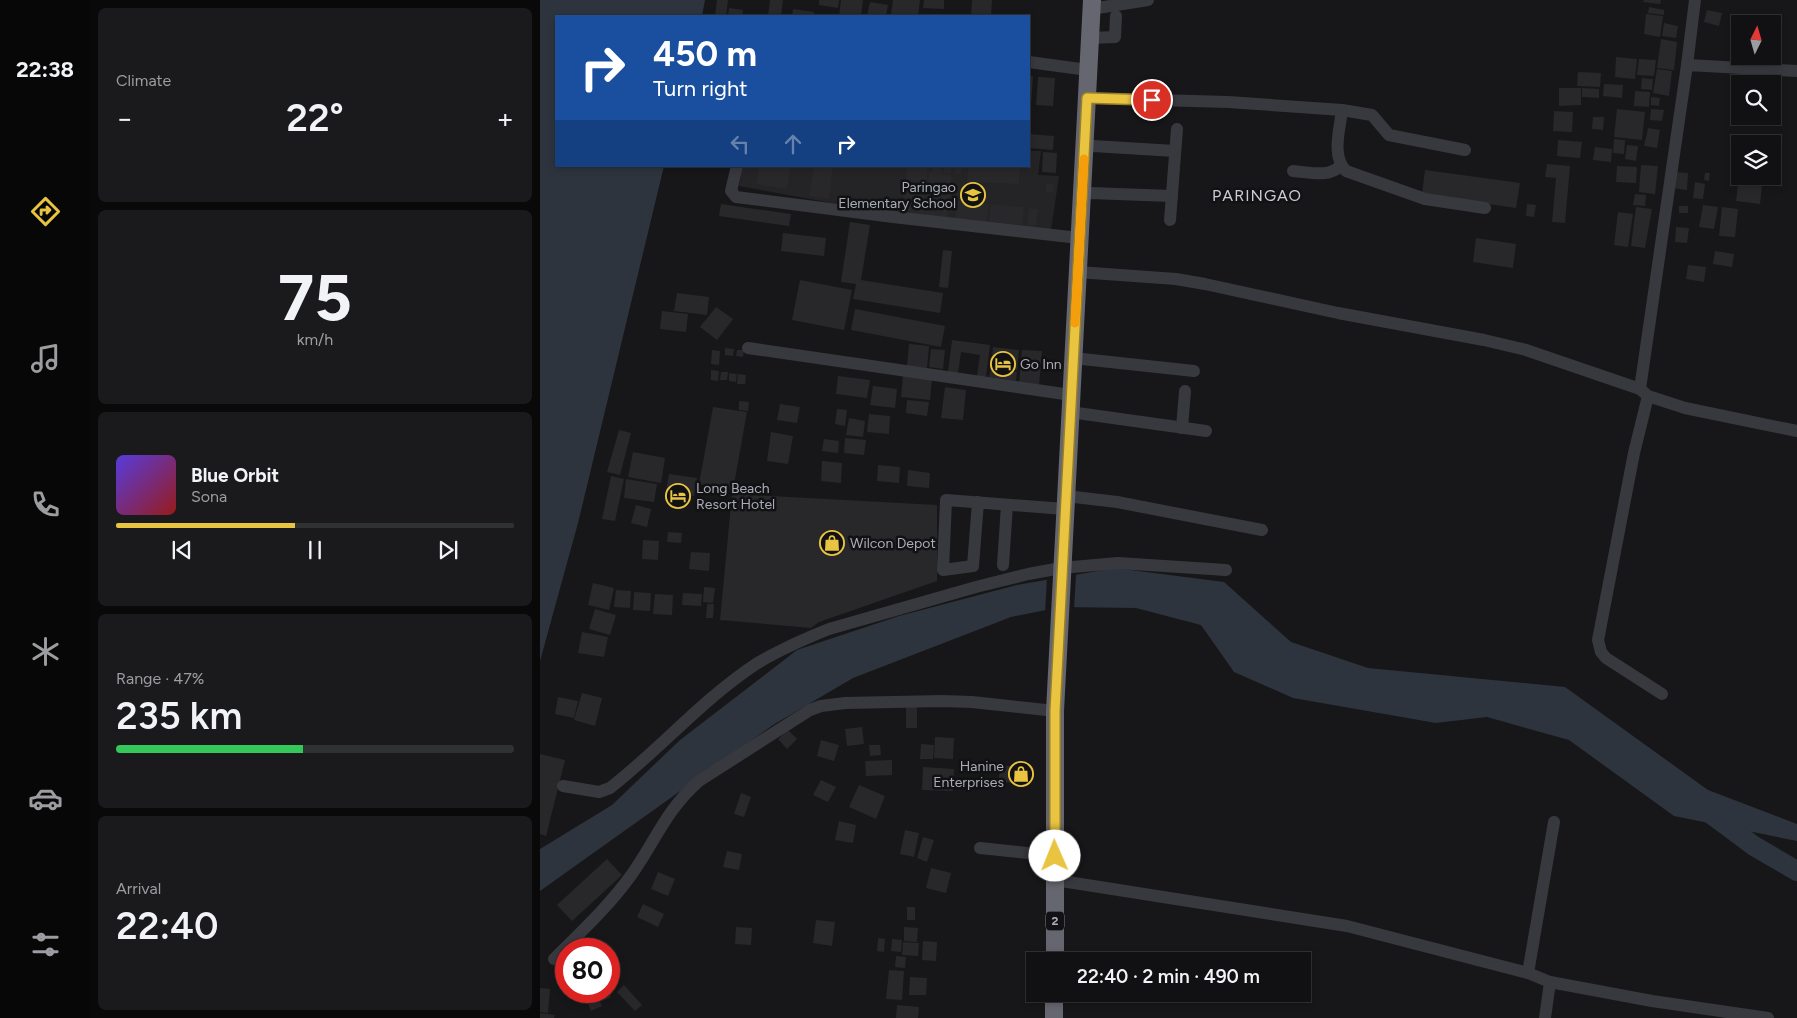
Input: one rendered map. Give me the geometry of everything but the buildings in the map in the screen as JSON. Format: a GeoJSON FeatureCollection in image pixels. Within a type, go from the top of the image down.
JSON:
{"type":"FeatureCollection","features":[{"type":"Feature","properties":{"kind":"highway","name":"2"},"geometry":{"type":"LineString","coordinates":[[1055,952],[1055,711],[1092,4]]}},
{"type":"Feature","properties":{"kind":"highway"},"geometry":{"type":"LineString","coordinates":[[1054,1002],[1054,1018]]}},
{"type":"Feature","properties":{"kind":"street"},"geometry":{"type":"LineString","coordinates":[[1092,4],[1148,0]]}},
{"type":"Feature","properties":{"kind":"street"},"geometry":{"type":"LineString","coordinates":[[1662,694],[1606,658],[1601,652],[1598,640],[1644,392],[1695,0]]}},
{"type":"Feature","properties":{"kind":"street"},"geometry":{"type":"LineString","coordinates":[[1090,38],[1115,37],[1116,16]]}},
{"type":"Feature","properties":{"kind":"street"},"geometry":{"type":"LineString","coordinates":[[1030,62],[1088,70]]}},
{"type":"Feature","properties":{"kind":"street"},"geometry":{"type":"LineString","coordinates":[[1687,65],[1797,71]]}},
{"type":"Feature","properties":{"kind":"street"},"geometry":{"type":"LineString","coordinates":[[1087,98],[1228,102],[1342,110],[1372,115],[1389,134],[1465,150]]}},
{"type":"Feature","properties":{"kind":"street"},"geometry":{"type":"LineString","coordinates":[[1342,110],[1337,145],[1340,166],[1346,172],[1395,187],[1425,199],[1485,208]]}},
{"type":"Feature","properties":{"kind":"street"},"geometry":{"type":"LineString","coordinates":[[1170,220],[1177,129]]}},
{"type":"Feature","properties":{"kind":"street"},"geometry":{"type":"LineString","coordinates":[[1084,148],[1093,146],[1175,151]]}},
{"type":"Feature","properties":{"kind":"street"},"geometry":{"type":"LineString","coordinates":[[1294,171],[1328,174],[1336,171],[1340,166]]}},
{"type":"Feature","properties":{"kind":"street"},"geometry":{"type":"LineString","coordinates":[[737,167],[731,191],[736,197],[1079,238]]}},
{"type":"Feature","properties":{"kind":"street"},"geometry":{"type":"LineString","coordinates":[[1082,195],[1090,192],[1172,196]]}},
{"type":"Feature","properties":{"kind":"street"},"geometry":{"type":"LineString","coordinates":[[1078,272],[1176,279],[1366,319],[1484,340],[1526,350],[1685,408],[1725,418],[1797,431]]}},
{"type":"Feature","properties":{"kind":"street"},"geometry":{"type":"LineString","coordinates":[[748,348],[1071,403],[1182,428],[1206,431]]}},
{"type":"Feature","properties":{"kind":"street"},"geometry":{"type":"LineString","coordinates":[[1073,358],[1194,371]]}},
{"type":"Feature","properties":{"kind":"street"},"geometry":{"type":"LineString","coordinates":[[1182,428],[1185,391]]}},
{"type":"Feature","properties":{"kind":"street"},"geometry":{"type":"LineString","coordinates":[[978,502],[973,566],[943,570],[946,500],[978,502],[1007,504],[1117,502],[1262,530]]}},
{"type":"Feature","properties":{"kind":"street"},"geometry":{"type":"LineString","coordinates":[[1003,564],[1007,504]]}},
{"type":"Feature","properties":{"kind":"street"},"geometry":{"type":"LineString","coordinates":[[563,786],[599,792],[610,788],[730,684],[757,664],[808,637],[837,626],[1028,574],[1118,564],[1226,570]]}},
{"type":"Feature","properties":{"kind":"street"},"geometry":{"type":"LineString","coordinates":[[554,959],[614,898],[633,873],[674,806],[688,791],[754,745],[810,710],[821,706],[845,703],[972,702],[1055,711]]}},
{"type":"Feature","properties":{"kind":"street"},"geometry":{"type":"LineString","coordinates":[[1528,973],[1554,822]]}},
{"type":"Feature","properties":{"kind":"street"},"geometry":{"type":"LineString","coordinates":[[980,848],[1055,856]]}},
{"type":"Feature","properties":{"kind":"street"},"geometry":{"type":"LineString","coordinates":[[1055,880],[1347,926],[1528,973],[1550,982],[1716,1014],[1768,1018]]}},
{"type":"Feature","properties":{"kind":"street"},"geometry":{"type":"LineString","coordinates":[[1545,1018],[1550,982]]}},
{"type":"Feature","properties":{"kind":"shaded area"},"geometry":{"type":"Polygon","coordinates":[[[540,0],[705,0],[702,15],[555,15],[555,167],[664,167],[578,523],[540,661],[540,0]]]}},
{"type":"Feature","properties":{"kind":"shaded area","name":"Paringao Elementary School"},"geometry":{"type":"Polygon","coordinates":[[[1030,151],[1041,151],[1038,175],[1059,176],[1051,230],[887,213],[739,186],[743,167],[1030,167],[1030,151]]]}},
{"type":"Feature","properties":{"kind":"shaded area"},"geometry":{"type":"Polygon","coordinates":[[[1115,568],[1224,582],[1291,642],[1368,668],[1565,687],[1708,790],[1797,824],[1797,841],[1674,816],[1569,740],[1487,717],[1436,723],[1293,698],[1234,672],[1201,625],[1136,608],[1061,607],[1011,617],[853,678],[773,725],[540,891],[540,849],[612,805],[680,740],[797,650],[899,616],[1017,585],[1115,568]]]}},
{"type":"Feature","properties":{"kind":"pier"},"geometry":{"type":"Polygon","coordinates":[[[1076,575],[1074,610],[1045,613],[1047,577],[1076,575]]]}},
{"type":"Feature","properties":{"kind":"waterway"},"geometry":{"type":"LineString","coordinates":[[1707,811],[1754,846],[1797,871]]}},
{"type":"Feature","properties":{"kind":"slow traffic"},"geometry":{"type":"LineString","coordinates":[[1075,323],[1084,159]]}},
{"type":"Feature","properties":{"kind":"place","name":"Paringao Elementary School"},"geometry":{"type":"Point","coordinates":[973,195]}},
{"type":"Feature","properties":{"kind":"place","name":"Go Inn"},"geometry":{"type":"Point","coordinates":[1003,364]}},
{"type":"Feature","properties":{"kind":"place","name":"Long Beach Resort Hotel"},"geometry":{"type":"Point","coordinates":[678,496]}},
{"type":"Feature","properties":{"kind":"place","name":"Wilcon Depot"},"geometry":{"type":"Point","coordinates":[832,543]}},
{"type":"Feature","properties":{"kind":"place","name":"Hanine Enterprises"},"geometry":{"type":"Point","coordinates":[1021,774]}},
{"type":"Feature","properties":{"kind":"district","name":"PARINGAO"},"geometry":{"type":"Point","coordinates":[1257,195]}},
{"type":"Feature","properties":{"kind":"route"},"geometry":{"type":"LineString","coordinates":[[1055,856],[1055,711],[1087,98],[1152,100]]}}]}
